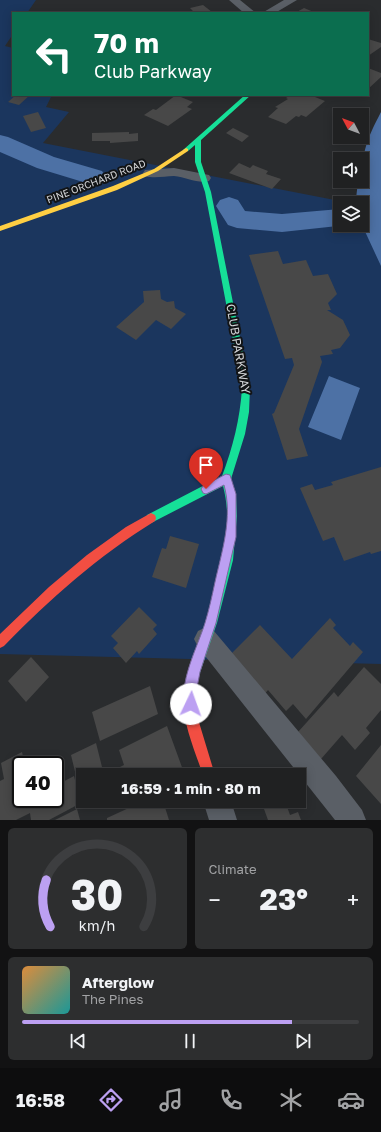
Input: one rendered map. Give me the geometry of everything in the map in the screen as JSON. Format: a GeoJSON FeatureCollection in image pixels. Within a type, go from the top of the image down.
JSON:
{"type":"FeatureCollection","features":[{"type":"Feature","properties":{"kind":"street"},"geometry":{"type":"LineString","coordinates":[[234,0],[250,12]]}},
{"type":"Feature","properties":{"kind":"street"},"geometry":{"type":"LineString","coordinates":[[269,12],[292,0]]}},
{"type":"Feature","properties":{"kind":"street","name":"PINE ORCHARD ROAD"},"geometry":{"type":"LineString","coordinates":[[0,229],[115,188],[150,173],[179,155],[247,96]]}},
{"type":"Feature","properties":{"kind":"street","name":"CLUB PARKWAY"},"geometry":{"type":"LineString","coordinates":[[198,139],[198,162],[208,192],[218,237],[246,388],[246,401],[242,426],[236,453],[226,479]]}},
{"type":"Feature","properties":{"kind":"street"},"geometry":{"type":"LineString","coordinates":[[150,173],[174,172],[204,178]]}},
{"type":"Feature","properties":{"kind":"street"},"geometry":{"type":"LineString","coordinates":[[0,642],[80,566],[114,540],[171,507],[226,479],[232,499],[231,537],[219,593],[194,672],[190,693],[191,716],[196,738],[207,768]]}},
{"type":"Feature","properties":{"kind":"street"},"geometry":{"type":"LineString","coordinates":[[206,638],[217,654],[326,786],[352,820]]}},
{"type":"Feature","properties":{"kind":"street"},"geometry":{"type":"LineString","coordinates":[[219,808],[223,820]]}},
{"type":"Feature","properties":{"kind":"shaded area"},"geometry":{"type":"Polygon","coordinates":[[[0,0],[36,0],[28,12],[12,12],[12,36],[5,46],[12,48],[12,96],[52,96],[46,107],[69,112],[43,143],[333,200],[333,232],[369,232],[369,219],[381,209],[381,664],[0,654],[0,0]]]}},
{"type":"Feature","properties":{"kind":"shaded area"},"geometry":{"type":"Polygon","coordinates":[[[381,112],[381,266],[365,232],[369,232],[369,196],[356,196],[357,188],[369,188],[369,152],[364,152],[366,144],[369,144],[369,138],[381,112]]]}},
{"type":"Feature","properties":{"kind":"shaded area"},"geometry":{"type":"Polygon","coordinates":[[[329,376],[360,388],[341,440],[308,427],[329,376]]]}},
{"type":"Feature","properties":{"kind":"building"},"geometry":{"type":"Polygon","coordinates":[[[203,5],[212,12],[190,12],[193,11],[190,8],[203,5]]]}},
{"type":"Feature","properties":{"kind":"building"},"geometry":{"type":"Polygon","coordinates":[[[304,8],[314,12],[297,12],[304,8]]]}},
{"type":"Feature","properties":{"kind":"building"},"geometry":{"type":"Polygon","coordinates":[[[369,39],[381,43],[381,47],[369,55],[369,39]]]}},
{"type":"Feature","properties":{"kind":"building"},"geometry":{"type":"Polygon","coordinates":[[[369,68],[381,73],[381,77],[369,88],[369,68]]]}},
{"type":"Feature","properties":{"kind":"building"},"geometry":{"type":"Polygon","coordinates":[[[15,96],[29,96],[19,105],[8,102],[15,96]]]}},
{"type":"Feature","properties":{"kind":"building"},"geometry":{"type":"Polygon","coordinates":[[[175,96],[193,102],[187,107],[192,109],[168,126],[144,115],[153,109],[156,110],[175,96]]]}},
{"type":"Feature","properties":{"kind":"building"},"geometry":{"type":"Polygon","coordinates":[[[289,96],[312,96],[325,101],[306,117],[301,115],[299,117],[296,116],[286,124],[268,117],[278,108],[275,107],[288,99],[286,98],[289,96]]]}},
{"type":"Feature","properties":{"kind":"building"},"geometry":{"type":"Polygon","coordinates":[[[38,112],[46,128],[31,132],[23,116],[38,112]]]}},
{"type":"Feature","properties":{"kind":"building"},"geometry":{"type":"Polygon","coordinates":[[[233,128],[249,136],[242,142],[226,133],[233,128]]]}},
{"type":"Feature","properties":{"kind":"building"},"geometry":{"type":"Polygon","coordinates":[[[129,132],[129,134],[138,133],[138,141],[110,143],[110,141],[92,141],[92,133],[129,132]]]}},
{"type":"Feature","properties":{"kind":"building"},"geometry":{"type":"Polygon","coordinates":[[[239,163],[250,168],[253,165],[268,171],[266,174],[281,179],[272,189],[229,173],[239,163]]]}},
{"type":"Feature","properties":{"kind":"building"},"geometry":{"type":"Polygon","coordinates":[[[278,251],[283,264],[306,260],[313,276],[328,274],[337,294],[328,303],[331,310],[327,310],[343,320],[350,335],[340,348],[331,350],[333,354],[320,356],[322,362],[299,429],[308,456],[287,460],[272,414],[274,413],[294,365],[292,358],[285,359],[249,255],[278,251]]]}},
{"type":"Feature","properties":{"kind":"building"},"geometry":{"type":"Polygon","coordinates":[[[160,290],[161,299],[167,302],[174,301],[175,308],[186,314],[171,329],[156,320],[136,340],[116,327],[144,302],[143,291],[160,290]]]}},
{"type":"Feature","properties":{"kind":"building"},"geometry":{"type":"Polygon","coordinates":[[[381,467],[381,551],[371,554],[370,552],[344,561],[334,537],[323,541],[300,488],[312,484],[315,490],[333,485],[331,482],[381,467]]]}},
{"type":"Feature","properties":{"kind":"building"},"geometry":{"type":"Polygon","coordinates":[[[170,536],[199,544],[186,588],[152,577],[162,548],[166,549],[170,536]]]}},
{"type":"Feature","properties":{"kind":"building"},"geometry":{"type":"Polygon","coordinates":[[[139,607],[157,625],[153,629],[157,634],[139,654],[137,651],[126,663],[113,648],[118,643],[111,636],[139,607]]]}},
{"type":"Feature","properties":{"kind":"building"},"geometry":{"type":"Polygon","coordinates":[[[330,618],[336,625],[333,628],[350,646],[353,642],[363,652],[306,719],[293,704],[286,711],[268,690],[262,697],[228,657],[260,625],[292,659],[330,618]]]}},
{"type":"Feature","properties":{"kind":"building"},"geometry":{"type":"Polygon","coordinates":[[[31,657],[49,677],[26,702],[8,681],[31,657]]]}},
{"type":"Feature","properties":{"kind":"building"},"geometry":{"type":"Polygon","coordinates":[[[364,667],[381,684],[381,710],[366,728],[370,733],[355,750],[342,735],[321,759],[298,732],[334,692],[338,697],[364,667]]]}},
{"type":"Feature","properties":{"kind":"building"},"geometry":{"type":"Polygon","coordinates":[[[150,686],[158,714],[100,741],[92,712],[150,686]]]}},
{"type":"Feature","properties":{"kind":"building"},"geometry":{"type":"Polygon","coordinates":[[[167,726],[182,768],[120,768],[124,765],[119,750],[167,726]]]}},
{"type":"Feature","properties":{"kind":"building"},"geometry":{"type":"Polygon","coordinates":[[[96,743],[102,768],[76,768],[76,776],[71,755],[96,743]]]}},
{"type":"Feature","properties":{"kind":"building"},"geometry":{"type":"Polygon","coordinates":[[[381,745],[381,804],[356,776],[381,745]]]}},
{"type":"Feature","properties":{"kind":"building"},"geometry":{"type":"Polygon","coordinates":[[[22,752],[23,756],[14,756],[22,752]]]}},
{"type":"Feature","properties":{"kind":"building"},"geometry":{"type":"Polygon","coordinates":[[[12,757],[12,808],[64,808],[64,781],[74,776],[76,784],[76,806],[49,820],[31,820],[30,813],[16,820],[0,820],[0,781],[4,779],[1,763],[12,757]]]}},
{"type":"Feature","properties":{"kind":"building"},"geometry":{"type":"Polygon","coordinates":[[[129,808],[165,808],[169,820],[107,820],[107,818],[129,808]]]}},
{"type":"Feature","properties":{"kind":"building"},"geometry":{"type":"Polygon","coordinates":[[[288,808],[290,815],[298,812],[301,820],[268,820],[264,809],[288,808]]]}},
{"type":"Feature","properties":{"kind":"building"},"geometry":{"type":"Polygon","coordinates":[[[77,809],[80,820],[55,820],[77,809]]]}},
{"type":"Feature","properties":{"kind":"waterway"},"geometry":{"type":"LineString","coordinates":[[0,142],[34,158],[93,177]]}},
{"type":"Feature","properties":{"kind":"waterway"},"geometry":{"type":"LineString","coordinates":[[229,206],[237,219],[282,223],[333,219]]}},
{"type":"Feature","properties":{"kind":"traffic: fast"},"geometry":{"type":"LineString","coordinates":[[186,150],[247,96]]}},
{"type":"Feature","properties":{"kind":"traffic: fast"},"geometry":{"type":"LineString","coordinates":[[151,518],[226,479],[234,457],[243,423],[246,400],[246,388],[208,192],[198,162],[198,139]]}},
{"type":"Feature","properties":{"kind":"traffic: fast"},"geometry":{"type":"LineString","coordinates":[[191,683],[212,623],[228,560],[232,516],[231,496],[226,479]]}},
{"type":"Feature","properties":{"kind":"traffic: slow"},"geometry":{"type":"LineString","coordinates":[[0,229],[115,188],[156,170],[186,150]]}},
{"type":"Feature","properties":{"kind":"traffic: jam"},"geometry":{"type":"LineString","coordinates":[[0,642],[71,574],[110,544],[151,518]]}},
{"type":"Feature","properties":{"kind":"traffic: jam"},"geometry":{"type":"LineString","coordinates":[[191,683],[190,707],[194,730],[207,768]]}},
{"type":"Feature","properties":{"kind":"route"},"geometry":{"type":"LineString","coordinates":[[191,704],[190,693],[194,672],[211,623],[231,537],[232,504],[231,494],[226,479],[206,489]]}}]}
